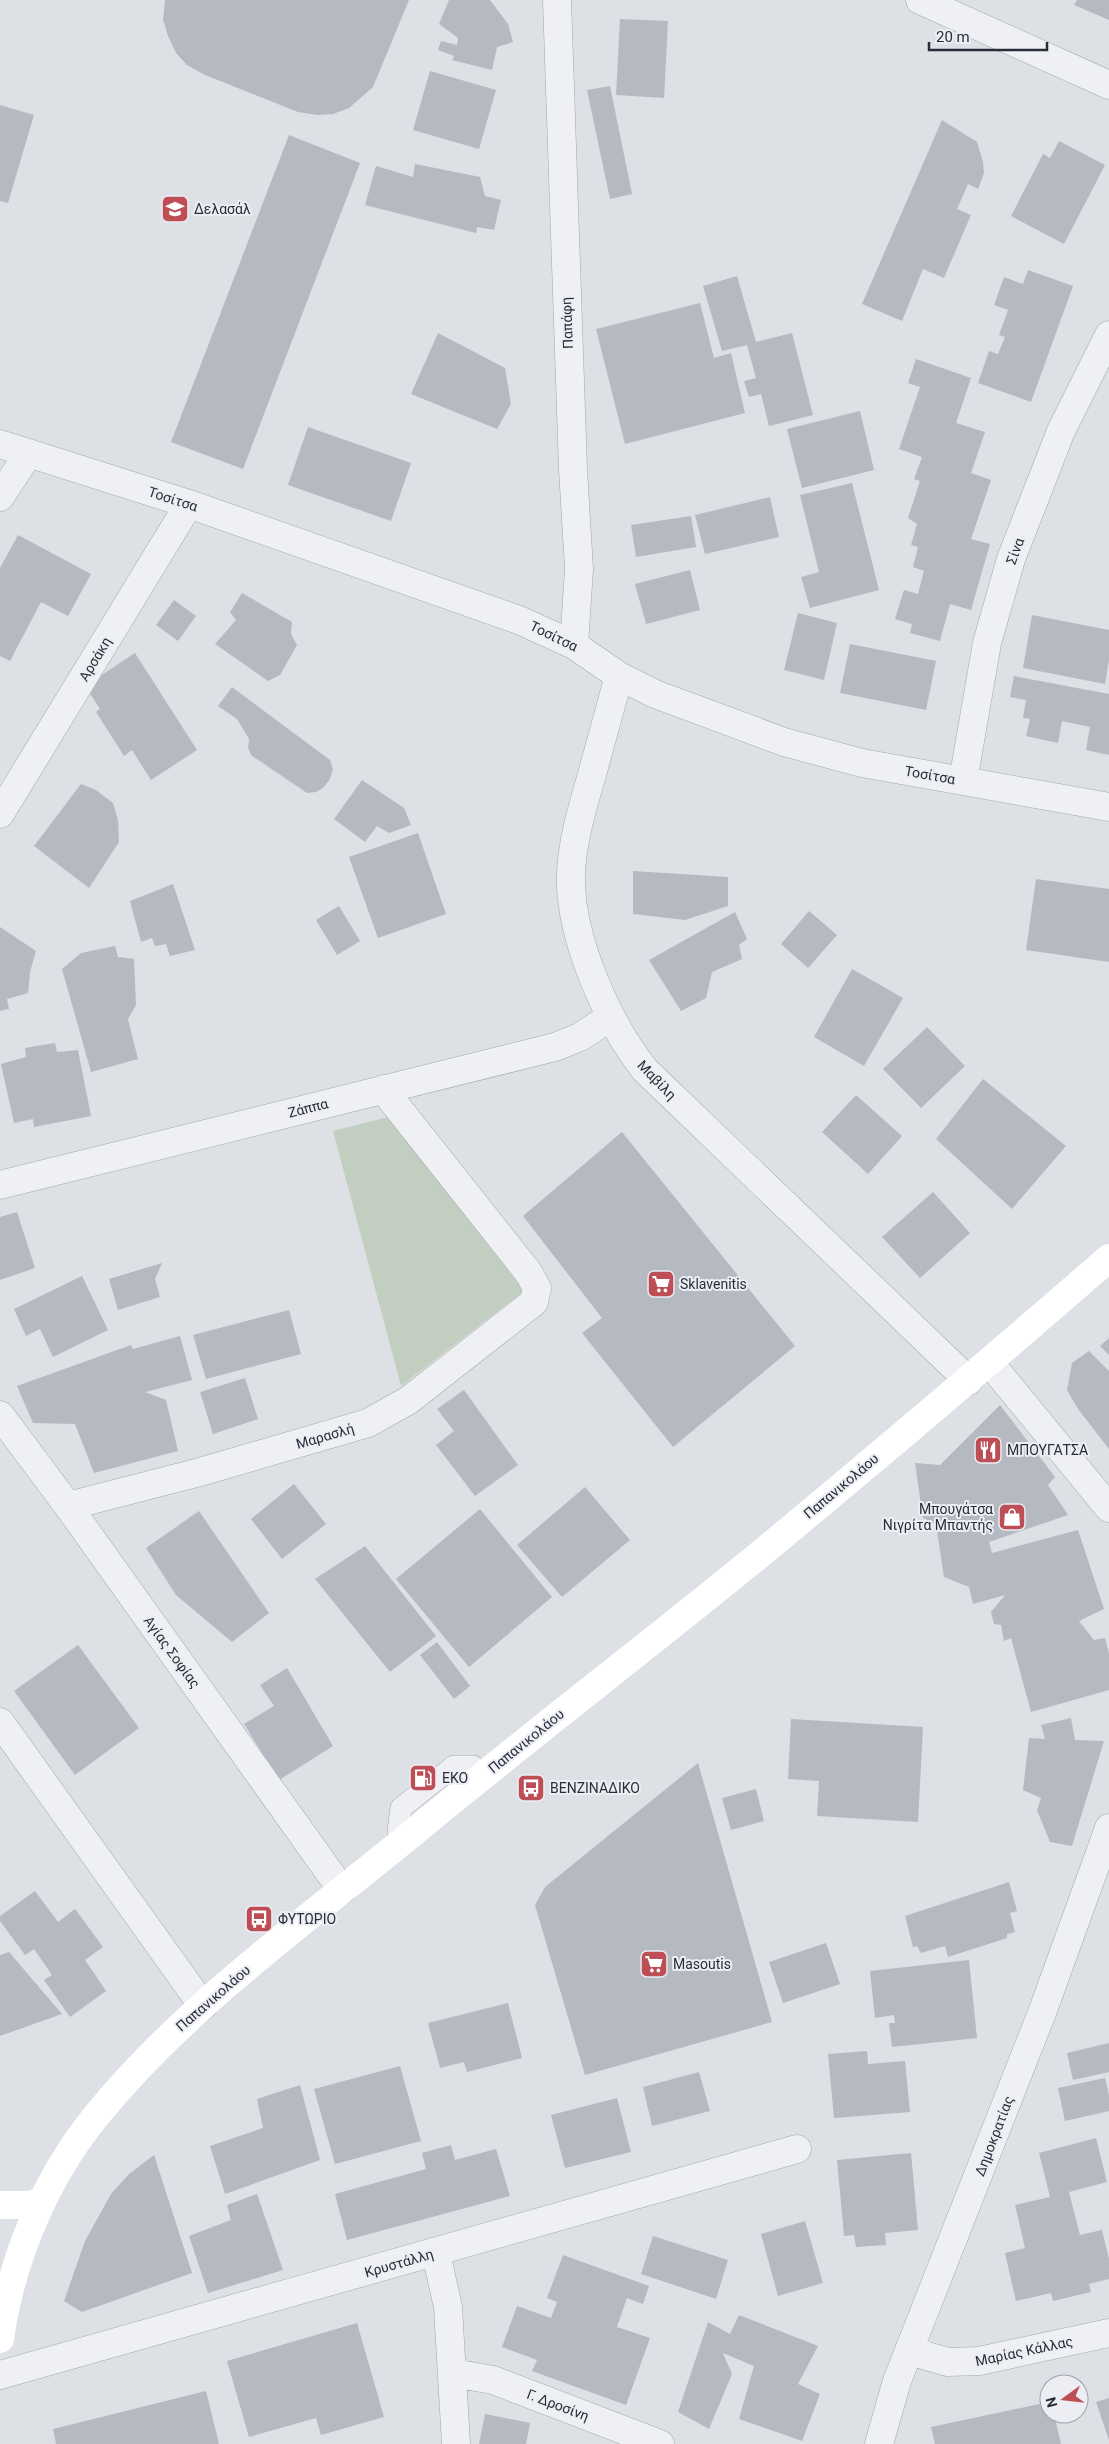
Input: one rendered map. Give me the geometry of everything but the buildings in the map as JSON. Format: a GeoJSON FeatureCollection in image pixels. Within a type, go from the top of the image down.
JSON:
{"type":"FeatureCollection","features":[{"type":"Feature","properties":{"kind":"main road","name":"Παπανικολάου"},"geometry":{"type":"LineString","coordinates":[[0,2339],[5,2302],[13,2276],[43,2200],[66,2158],[94,2119],[143,2063],[203,2006],[342,1890],[751,1561],[969,1381],[1109,1258]]}},
{"type":"Feature","properties":{"kind":"main road"},"geometry":{"type":"LineString","coordinates":[[0,2205],[30,2206],[43,2200]]}},
{"type":"Feature","properties":{"kind":"street","name":"Παπάφη"},"geometry":{"type":"LineString","coordinates":[[557,0],[573,469],[579,569],[574,645]]}},
{"type":"Feature","properties":{"kind":"street"},"geometry":{"type":"LineString","coordinates":[[920,0],[1109,85]]}},
{"type":"Feature","properties":{"kind":"street","name":"Σίνα"},"geometry":{"type":"LineString","coordinates":[[963,781],[987,643],[1011,558],[1061,431],[1109,336]]}},
{"type":"Feature","properties":{"kind":"street","name":"Τοσίτσα"},"geometry":{"type":"LineString","coordinates":[[0,444],[189,504],[519,620],[574,645],[619,676],[655,694],[784,742],[840,758],[1109,807]]}},
{"type":"Feature","properties":{"kind":"street"},"geometry":{"type":"LineString","coordinates":[[0,497],[29,453]]}},
{"type":"Feature","properties":{"kind":"street","name":"Αρσάκη"},"geometry":{"type":"LineString","coordinates":[[0,814],[189,504]]}},
{"type":"Feature","properties":{"kind":"street","name":"Μαβίλη"},"geometry":{"type":"LineString","coordinates":[[619,676],[579,821],[571,874],[574,904],[582,941],[594,979],[610,1017],[626,1044],[645,1070],[969,1381]]}},
{"type":"Feature","properties":{"kind":"street","name":"Ζάππα"},"geometry":{"type":"LineString","coordinates":[[0,1185],[567,1044],[610,1017]]}},
{"type":"Feature","properties":{"kind":"street","name":"Μαρασλή"},"geometry":{"type":"LineString","coordinates":[[68,1506],[351,1430],[374,1420],[409,1400],[534,1302],[537,1288],[528,1272],[383,1089]]}},
{"type":"Feature","properties":{"kind":"street"},"geometry":{"type":"LineString","coordinates":[[990,1363],[1109,1508]]}},
{"type":"Feature","properties":{"kind":"street","name":"Αγίας Σοφίας"},"geometry":{"type":"LineString","coordinates":[[0,1415],[68,1506],[342,1890]]}},
{"type":"Feature","properties":{"kind":"street"},"geometry":{"type":"LineString","coordinates":[[0,1722],[203,2006]]}},
{"type":"Feature","properties":{"kind":"street","name":"Δημοκρατίας"},"geometry":{"type":"LineString","coordinates":[[879,2444],[892,2397],[909,2351],[1043,2010],[1109,1828]]}},
{"type":"Feature","properties":{"kind":"street","name":"Κρυστάλλη"},"geometry":{"type":"LineString","coordinates":[[0,2375],[436,2253],[797,2149]]}},
{"type":"Feature","properties":{"kind":"street"},"geometry":{"type":"LineString","coordinates":[[436,2253],[448,2307],[456,2444]]}},
{"type":"Feature","properties":{"kind":"street","name":"Μαρίας Κάλλας"},"geometry":{"type":"LineString","coordinates":[[909,2351],[948,2362],[979,2361],[1109,2333]]}},
{"type":"Feature","properties":{"kind":"street","name":"Γ. Δροσίνη"},"geometry":{"type":"LineString","coordinates":[[453,2373],[494,2380],[660,2444]]}},
{"type":"Feature","properties":{"kind":"lane"},"geometry":{"type":"LineString","coordinates":[[398,1831],[401,1808],[454,1766],[474,1766]]}},
{"type":"Feature","properties":{"kind":"green space"},"geometry":{"type":"Polygon","coordinates":[[[388,1117],[524,1291],[401,1386],[333,1131],[388,1117]]]}},
{"type":"Feature","properties":{"kind":"place","name":"Δελασάλ"},"geometry":{"type":"Point","coordinates":[175,209]}},
{"type":"Feature","properties":{"kind":"place","name":"Sklavenitis"},"geometry":{"type":"Point","coordinates":[661,1284]}},
{"type":"Feature","properties":{"kind":"place","name":"ΜΠΟΥΓΑΤΣΑ"},"geometry":{"type":"Point","coordinates":[988,1450]}},
{"type":"Feature","properties":{"kind":"place","name":"Μπουγάτσα Νιγρίτα Μπαντής"},"geometry":{"type":"Point","coordinates":[1012,1517]}},
{"type":"Feature","properties":{"kind":"place","name":"EKO"},"geometry":{"type":"Point","coordinates":[423,1778]}},
{"type":"Feature","properties":{"kind":"place","name":"ΒΕΝΖΙΝΑΔΙΚΟ"},"geometry":{"type":"Point","coordinates":[531,1788]}},
{"type":"Feature","properties":{"kind":"place","name":"ΦΥΤΩΡΙΟ"},"geometry":{"type":"Point","coordinates":[259,1919]}},
{"type":"Feature","properties":{"kind":"place","name":"Masoutis"},"geometry":{"type":"Point","coordinates":[654,1964]}}]}
